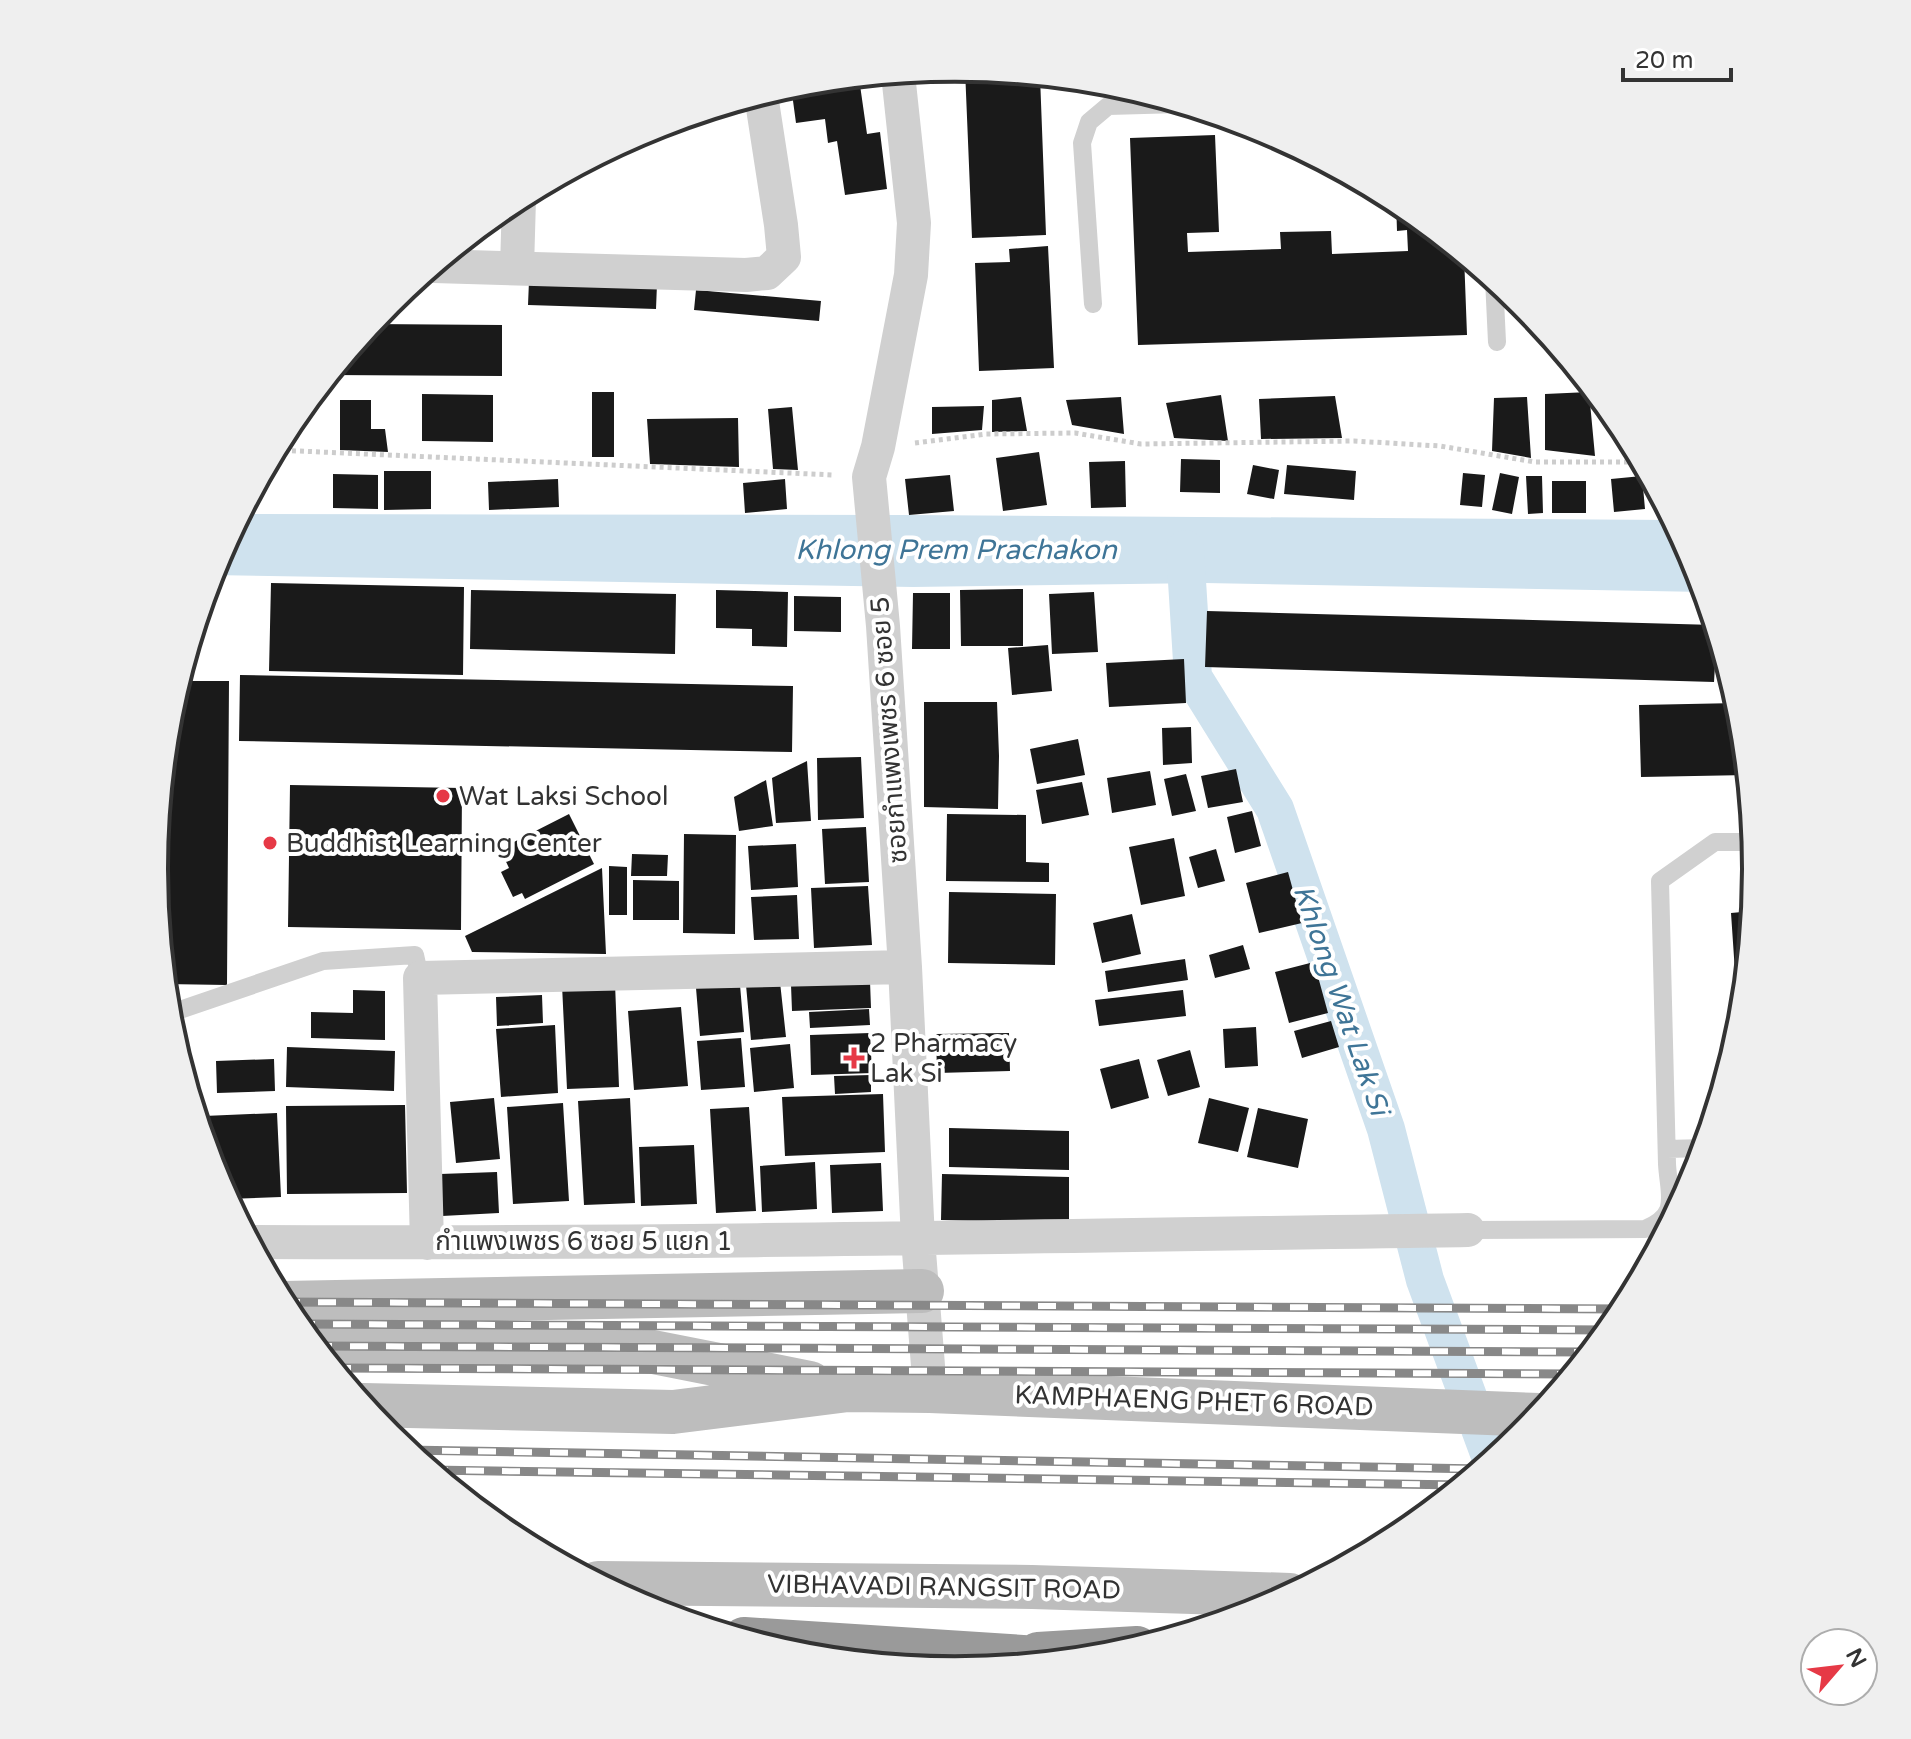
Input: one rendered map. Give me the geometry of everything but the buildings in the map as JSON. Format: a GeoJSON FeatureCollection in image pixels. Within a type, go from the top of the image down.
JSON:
{"type":"FeatureCollection","features":[{"type":"Feature","properties":{"kind":"highway"},"geometry":{"type":"LineString","coordinates":[[810,1643],[998,1655]]}},
{"type":"Feature","properties":{"kind":"main road"},"geometry":{"type":"LineString","coordinates":[[298,1303],[922,1291]]}},
{"type":"Feature","properties":{"kind":"main road","name":"KAMPHAENG PHET 6 ROAD"},"geometry":{"type":"LineString","coordinates":[[326,1342],[643,1350],[848,1390]]}},
{"type":"Feature","properties":{"kind":"main road","name":"KAMPHAENG PHET 6 ROAD"},"geometry":{"type":"LineString","coordinates":[[379,1405],[673,1412],[848,1390],[1523,1414]]}},
{"type":"Feature","properties":{"kind":"main road","name":"VIBHAVADI RANGSIT ROAD"},"geometry":{"type":"LineString","coordinates":[[623,1583],[1032,1587],[1263,1594]]}},
{"type":"Feature","properties":{"kind":"street","name":"ซอยกำแพงเพชร 6 ซอย 5"},"geometry":{"type":"LineString","coordinates":[[899,84],[914,223],[911,275],[874,462],[918,1239],[930,1391]]}},
{"type":"Feature","properties":{"kind":"street"},"geometry":{"type":"LineString","coordinates":[[449,266],[746,275],[767,273],[784,257],[763,106]]}},
{"type":"Feature","properties":{"kind":"street"},"geometry":{"type":"LineString","coordinates":[[517,268],[519,215]]}},
{"type":"Feature","properties":{"kind":"street"},"geometry":{"type":"LineString","coordinates":[[427,1243],[420,978],[905,967]]}},
{"type":"Feature","properties":{"kind":"street","name":"กำแพงเพชร 6 ซอย 5 แยก 1"},"geometry":{"type":"LineString","coordinates":[[262,1242],[918,1239],[1468,1230]]}},
{"type":"Feature","properties":{"kind":"lane"},"geometry":{"type":"LineString","coordinates":[[1093,304],[1082,143],[1089,122],[1108,106],[1143,105]]}},
{"type":"Feature","properties":{"kind":"lane"},"geometry":{"type":"LineString","coordinates":[[1495,296],[1497,342]]}},
{"type":"Feature","properties":{"kind":"lane"},"geometry":{"type":"LineString","coordinates":[[1670,1200],[1660,881],[1715,842],[1742,842]]}},
{"type":"Feature","properties":{"kind":"lane"},"geometry":{"type":"LineString","coordinates":[[181,1010],[323,961],[415,955],[420,978]]}},
{"type":"Feature","properties":{"kind":"lane"},"geometry":{"type":"LineString","coordinates":[[1667,1149],[1691,1148]]}},
{"type":"Feature","properties":{"kind":"lane"},"geometry":{"type":"LineString","coordinates":[[1468,1230],[1645,1229],[1661,1220]]}},
{"type":"Feature","properties":{"kind":"path"},"geometry":{"type":"LineString","coordinates":[[290,450],[874,462],[986,434],[1075,433],[1141,444],[1354,441],[1440,446],[1535,462],[1628,462]]}},
{"type":"Feature","properties":{"kind":"water","name":"Khlong Prem Prachakon"},"geometry":{"type":"Polygon","coordinates":[[[253,514],[1661,520],[1692,592],[1205,583],[913,587],[225,575],[253,514]]]}},
{"type":"Feature","properties":{"kind":"waterway","name":"Khlong Wat Lak Si"},"geometry":{"type":"LineString","coordinates":[[1185,549],[1193,677],[1275,809],[1386,1129],[1425,1280],[1488,1450]]}},
{"type":"Feature","properties":{"kind":"railway"},"geometry":{"type":"LineString","coordinates":[[298,1302],[1609,1309]]}},
{"type":"Feature","properties":{"kind":"railway"},"geometry":{"type":"LineString","coordinates":[[313,1324],[1594,1330]]}},
{"type":"Feature","properties":{"kind":"railway"},"geometry":{"type":"LineString","coordinates":[[329,1346],[1578,1352]]}},
{"type":"Feature","properties":{"kind":"railway"},"geometry":{"type":"LineString","coordinates":[[346,1368],[1560,1374]]}},
{"type":"Feature","properties":{"kind":"railway"},"geometry":{"type":"LineString","coordinates":[[424,1450],[1467,1469]]}},
{"type":"Feature","properties":{"kind":"railway"},"geometry":{"type":"LineString","coordinates":[[446,1470],[1447,1485]]}},
{"type":"Feature","properties":{"kind":"place","name":"Wat Laksi School"},"geometry":{"type":"Point","coordinates":[443,796]}},
{"type":"Feature","properties":{"kind":"place","name":"Buddhist Learning Center"},"geometry":{"type":"Point","coordinates":[270,843]}},
{"type":"Feature","properties":{"kind":"place","name":"2 Pharmacy Lak Si"},"geometry":{"type":"Point","coordinates":[854,1058]}}]}
